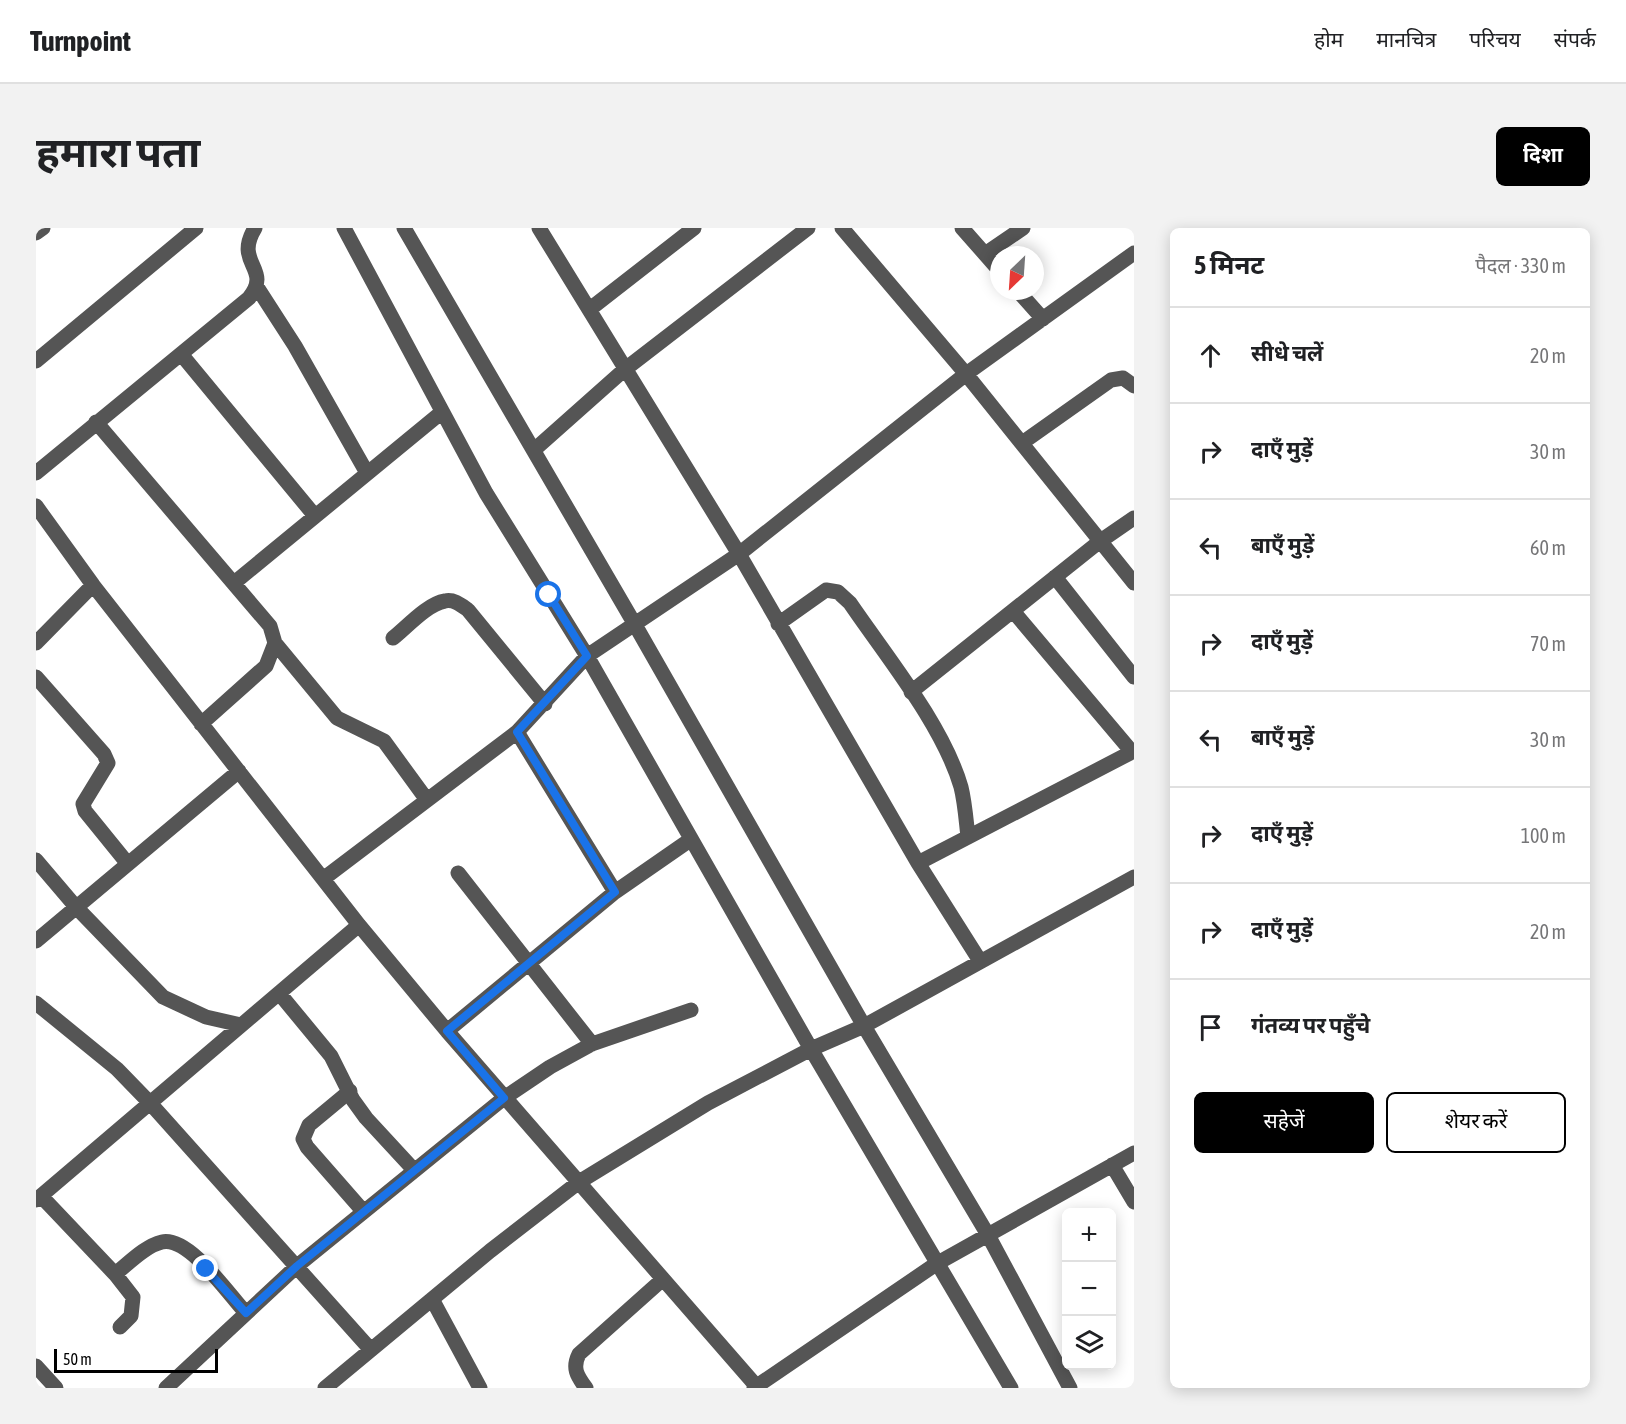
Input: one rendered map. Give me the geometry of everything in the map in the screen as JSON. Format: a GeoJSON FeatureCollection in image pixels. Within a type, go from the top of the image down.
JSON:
{"type":"FeatureCollection","features":[{"type":"Feature","properties":{"kind":"street"},"geometry":{"type":"LineString","coordinates":[[36,234],[43,228]]}},
{"type":"Feature","properties":{"kind":"street"},"geometry":{"type":"LineString","coordinates":[[36,362],[196,228]]}},
{"type":"Feature","properties":{"kind":"street"},"geometry":{"type":"LineString","coordinates":[[36,473],[249,298],[257,287],[258,274],[248,257],[247,241],[255,228]]}},
{"type":"Feature","properties":{"kind":"street"},"geometry":{"type":"LineString","coordinates":[[344,228],[486,493],[587,656],[811,1049],[1011,1388]]}},
{"type":"Feature","properties":{"kind":"street"},"geometry":{"type":"LineString","coordinates":[[404,228],[634,622],[864,1026],[988,1234],[1070,1388]]}},
{"type":"Feature","properties":{"kind":"street"},"geometry":{"type":"LineString","coordinates":[[539,228],[590,309],[624,370],[739,554],[918,863],[980,961]]}},
{"type":"Feature","properties":{"kind":"street"},"geometry":{"type":"LineString","coordinates":[[590,309],[694,228]]}},
{"type":"Feature","properties":{"kind":"street"},"geometry":{"type":"LineString","coordinates":[[534,450],[624,370],[808,228]]}},
{"type":"Feature","properties":{"kind":"street"},"geometry":{"type":"LineString","coordinates":[[842,228],[966,374],[1134,583]]}},
{"type":"Feature","properties":{"kind":"street"},"geometry":{"type":"LineString","coordinates":[[962,228],[990,260]]}},
{"type":"Feature","properties":{"kind":"street"},"geometry":{"type":"LineString","coordinates":[[985,254],[1023,228]]}},
{"type":"Feature","properties":{"kind":"street"},"geometry":{"type":"LineString","coordinates":[[323,879],[517,732],[545,705],[587,656],[634,622],[739,554],[966,374],[1132,259]]}},
{"type":"Feature","properties":{"kind":"street"},"geometry":{"type":"LineString","coordinates":[[257,287],[295,346],[367,473]]}},
{"type":"Feature","properties":{"kind":"street"},"geometry":{"type":"LineString","coordinates":[[1026,300],[1043,319]]}},
{"type":"Feature","properties":{"kind":"street"},"geometry":{"type":"LineString","coordinates":[[182,354],[315,516]]}},
{"type":"Feature","properties":{"kind":"street"},"geometry":{"type":"LineString","coordinates":[[1022,443],[1111,380],[1123,378],[1134,386]]}},
{"type":"Feature","properties":{"kind":"street"},"geometry":{"type":"LineString","coordinates":[[234,583],[442,412]]}},
{"type":"Feature","properties":{"kind":"street"},"geometry":{"type":"LineString","coordinates":[[96,423],[270,626],[275,643],[337,718],[384,741],[427,800]]}},
{"type":"Feature","properties":{"kind":"street"},"geometry":{"type":"LineString","coordinates":[[36,506],[93,585],[359,925],[504,1098],[756,1387],[936,1264],[1134,1153]]}},
{"type":"Feature","properties":{"kind":"street"},"geometry":{"type":"LineString","coordinates":[[911,692],[1055,577],[1134,518]]}},
{"type":"Feature","properties":{"kind":"street"},"geometry":{"type":"LineString","coordinates":[[1055,577],[1134,677]]}},
{"type":"Feature","properties":{"kind":"street"},"geometry":{"type":"LineString","coordinates":[[36,643],[93,585]]}},
{"type":"Feature","properties":{"kind":"street"},"geometry":{"type":"LineString","coordinates":[[778,624],[817,594],[826,590],[838,592],[850,603],[931,724],[957,778],[968,837]]}},
{"type":"Feature","properties":{"kind":"street"},"geometry":{"type":"LineString","coordinates":[[393,638],[429,609],[445,601],[457,603],[468,610],[545,705]]}},
{"type":"Feature","properties":{"kind":"street"},"geometry":{"type":"LineString","coordinates":[[918,863],[1133,751],[1013,611]]}},
{"type":"Feature","properties":{"kind":"street"},"geometry":{"type":"LineString","coordinates":[[201,724],[266,666],[275,643]]}},
{"type":"Feature","properties":{"kind":"street"},"geometry":{"type":"LineString","coordinates":[[36,677],[104,754],[108,763],[104,773],[83,804],[85,811],[128,864]]}},
{"type":"Feature","properties":{"kind":"street"},"geometry":{"type":"LineString","coordinates":[[517,732],[615,892]]}},
{"type":"Feature","properties":{"kind":"street"},"geometry":{"type":"LineString","coordinates":[[36,941],[238,771]]}},
{"type":"Feature","properties":{"kind":"street"},"geometry":{"type":"LineString","coordinates":[[447,1031],[615,892],[690,840]]}},
{"type":"Feature","properties":{"kind":"street"},"geometry":{"type":"LineString","coordinates":[[36,860],[76,907],[163,997],[195,1013],[241,1025]]}},
{"type":"Feature","properties":{"kind":"street"},"geometry":{"type":"LineString","coordinates":[[458,873],[592,1044]]}},
{"type":"Feature","properties":{"kind":"street"},"geometry":{"type":"LineString","coordinates":[[325,1388],[579,1182],[708,1103],[811,1049],[864,1026],[1134,877]]}},
{"type":"Feature","properties":{"kind":"street"},"geometry":{"type":"LineString","coordinates":[[120,1327],[131,1316],[133,1297],[115,1274],[39,1198],[359,925]]}},
{"type":"Feature","properties":{"kind":"street"},"geometry":{"type":"LineString","coordinates":[[279,993],[331,1056],[366,1118],[414,1170]]}},
{"type":"Feature","properties":{"kind":"street"},"geometry":{"type":"LineString","coordinates":[[36,1003],[117,1069],[150,1102],[371,1350]]}},
{"type":"Feature","properties":{"kind":"street"},"geometry":{"type":"LineString","coordinates":[[166,1388],[297,1266],[504,1098],[550,1067],[592,1044],[691,1010]]}},
{"type":"Feature","properties":{"kind":"street"},"geometry":{"type":"LineString","coordinates":[[350,1091],[309,1125],[303,1139],[307,1147],[363,1211]]}},
{"type":"Feature","properties":{"kind":"street"},"geometry":{"type":"LineString","coordinates":[[1112,1165],[1134,1202]]}},
{"type":"Feature","properties":{"kind":"street"},"geometry":{"type":"LineString","coordinates":[[115,1274],[154,1245],[165,1241],[179,1245],[193,1254],[246,1313]]}},
{"type":"Feature","properties":{"kind":"street"},"geometry":{"type":"LineString","coordinates":[[586,1388],[576,1372],[575,1363],[579,1354],[663,1280]]}},
{"type":"Feature","properties":{"kind":"street"},"geometry":{"type":"LineString","coordinates":[[432,1299],[480,1388]]}},
{"type":"Feature","properties":{"kind":"street"},"geometry":{"type":"LineString","coordinates":[[36,1366],[56,1388]]}},
{"type":"Feature","properties":{"kind":"route"},"geometry":{"type":"LineString","coordinates":[[206,1269],[246,1313],[297,1266],[504,1098],[447,1031],[615,892],[517,732],[545,705],[587,656],[549,595]]}}]}
